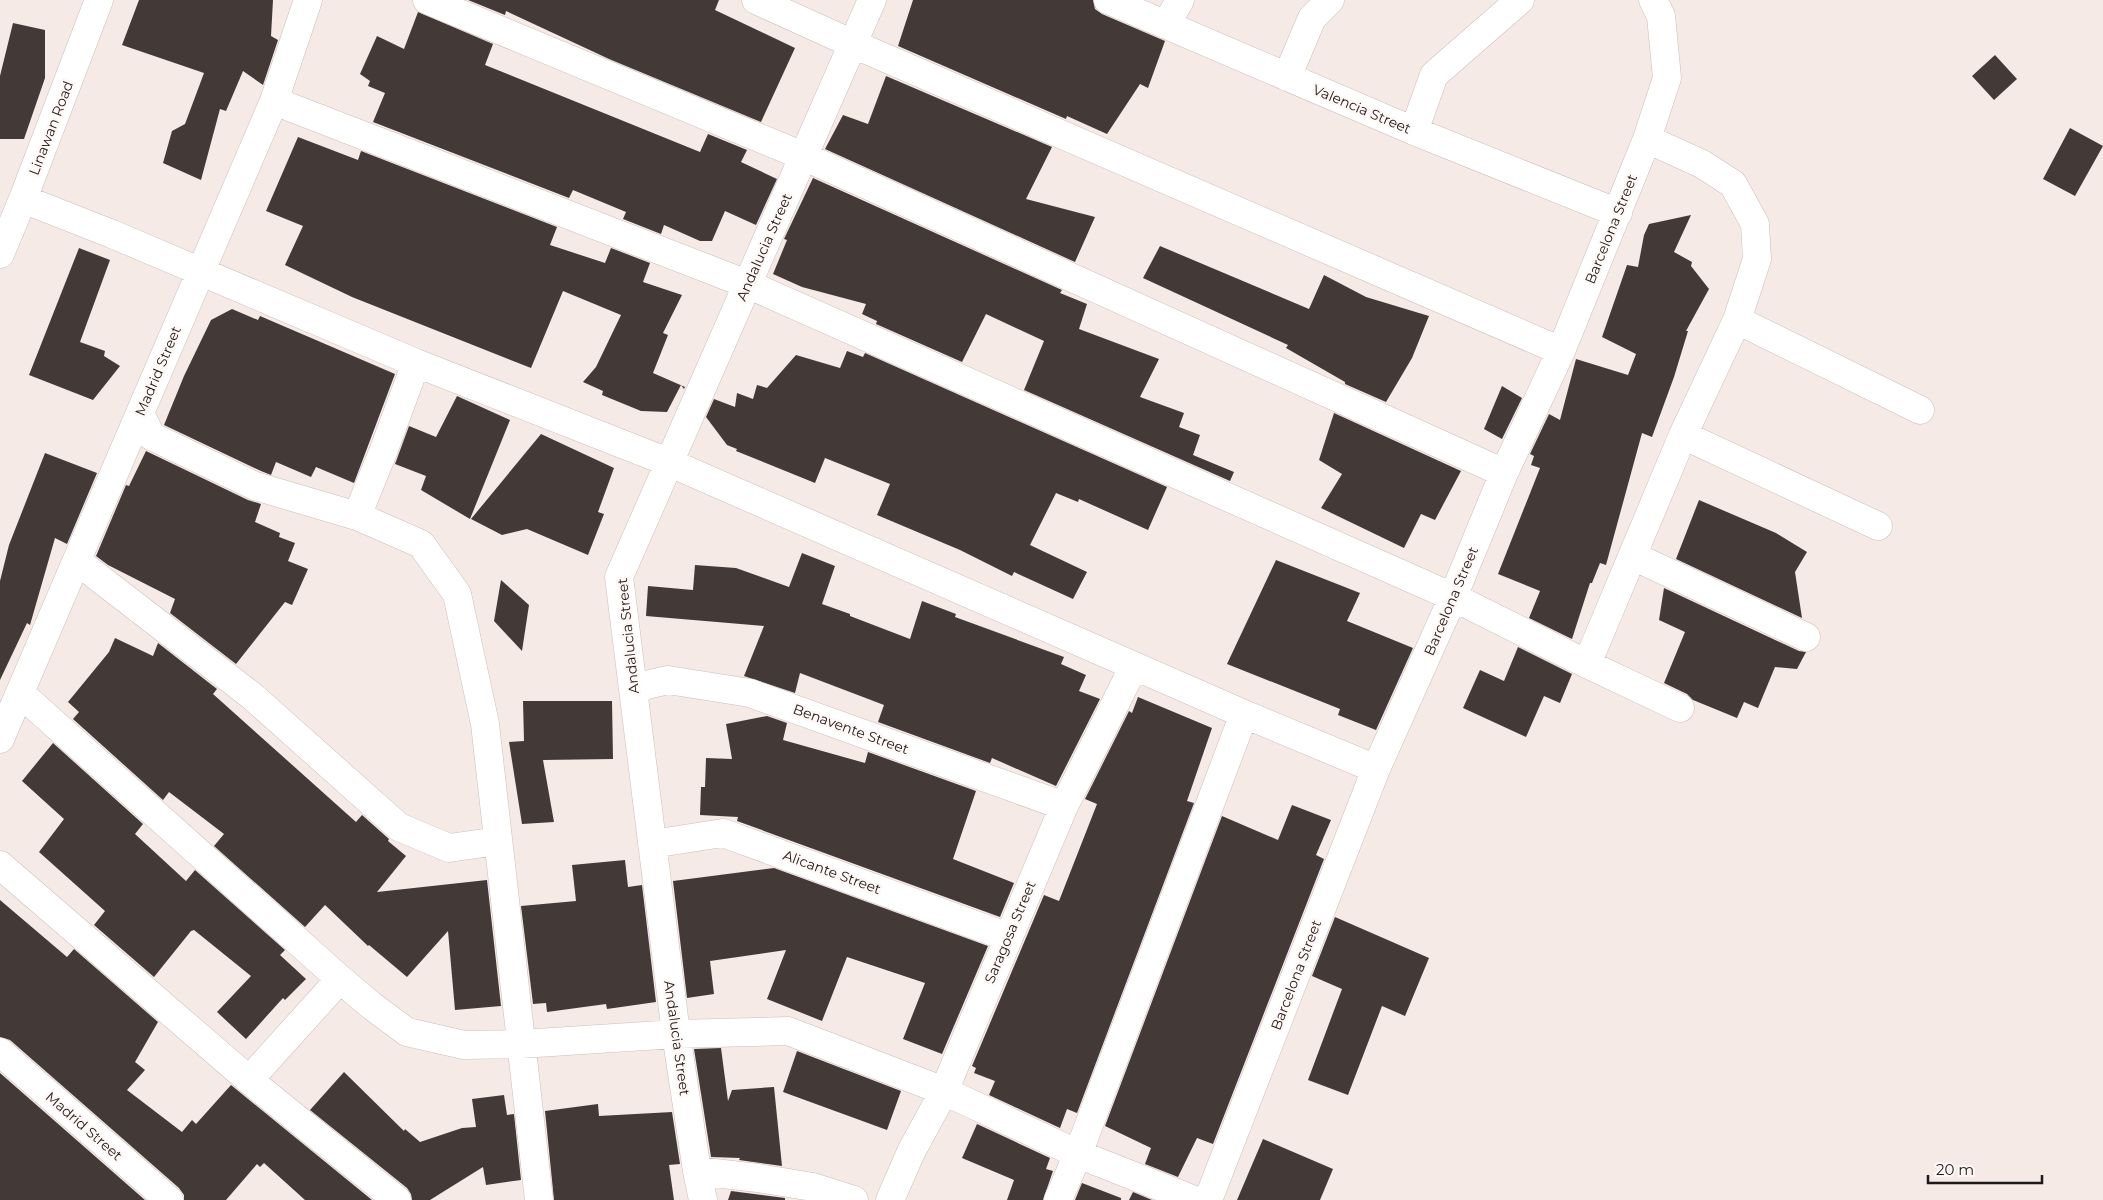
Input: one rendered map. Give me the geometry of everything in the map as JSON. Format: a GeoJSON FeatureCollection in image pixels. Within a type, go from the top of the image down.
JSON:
{"type":"FeatureCollection","features":[{"type":"Feature","properties":{"kind":"street","name":"Linawan Road"},"geometry":{"type":"LineString","coordinates":[[0,254],[99,0]]}},
{"type":"Feature","properties":{"kind":"street","name":"Madrid Street"},"geometry":{"type":"LineString","coordinates":[[0,739],[274,101],[308,0]]}},
{"type":"Feature","properties":{"kind":"street"},"geometry":{"type":"LineString","coordinates":[[427,0],[803,156],[1504,473]]}},
{"type":"Feature","properties":{"kind":"street"},"geometry":{"type":"LineString","coordinates":[[756,0],[853,44],[1561,351]]}},
{"type":"Feature","properties":{"kind":"street","name":"Andalucia Street"},"geometry":{"type":"LineString","coordinates":[[703,1200],[676,1034],[619,577],[872,0]]}},
{"type":"Feature","properties":{"kind":"street","name":"Valencia Street"},"geometry":{"type":"LineString","coordinates":[[1108,0],[1414,131],[1618,213]]}},
{"type":"Feature","properties":{"kind":"street"},"geometry":{"type":"LineString","coordinates":[[1166,25],[1180,0]]}},
{"type":"Feature","properties":{"kind":"street"},"geometry":{"type":"LineString","coordinates":[[1287,77],[1312,18],[1330,0]]}},
{"type":"Feature","properties":{"kind":"street"},"geometry":{"type":"LineString","coordinates":[[1414,131],[1434,75],[1520,0]]}},
{"type":"Feature","properties":{"kind":"street","name":"Barcelona Street"},"geometry":{"type":"LineString","coordinates":[[1208,1200],[1376,769],[1453,597],[1504,473],[1561,351],[1647,139],[1667,78],[1661,16],[1654,0]]}},
{"type":"Feature","properties":{"kind":"street"},"geometry":{"type":"LineString","coordinates":[[274,101],[747,284],[1453,597],[1680,708]]}},
{"type":"Feature","properties":{"kind":"street"},"geometry":{"type":"LineString","coordinates":[[1587,664],[1684,436],[1737,320],[1757,260],[1754,224],[1733,184],[1702,164],[1647,139]]}},
{"type":"Feature","properties":{"kind":"street"},"geometry":{"type":"LineString","coordinates":[[23,199],[112,234],[416,363],[668,462],[1244,714],[1376,769]]}},
{"type":"Feature","properties":{"kind":"street"},"geometry":{"type":"LineString","coordinates":[[1737,320],[1920,410]]}},
{"type":"Feature","properties":{"kind":"street"},"geometry":{"type":"LineString","coordinates":[[357,516],[416,363]]}},
{"type":"Feature","properties":{"kind":"street"},"geometry":{"type":"LineString","coordinates":[[140,413],[151,436],[255,486],[357,516],[421,544],[457,594],[485,724],[539,1200]]}},
{"type":"Feature","properties":{"kind":"street"},"geometry":{"type":"LineString","coordinates":[[1684,436],[1878,526]]}},
{"type":"Feature","properties":{"kind":"street"},"geometry":{"type":"LineString","coordinates":[[1633,556],[1806,637]]}},
{"type":"Feature","properties":{"kind":"street"},"geometry":{"type":"LineString","coordinates":[[77,561],[252,696],[399,827],[449,848],[498,841]]}},
{"type":"Feature","properties":{"kind":"street","name":"Saragosa Street"},"geometry":{"type":"LineString","coordinates":[[890,1200],[911,1152],[944,1091],[1064,806],[1134,666]]}},
{"type":"Feature","properties":{"kind":"street","name":"Benavente Street"},"geometry":{"type":"LineString","coordinates":[[633,688],[668,680],[750,693],[1064,806]]}},
{"type":"Feature","properties":{"kind":"street"},"geometry":{"type":"LineString","coordinates":[[20,693],[340,979],[407,1032],[464,1045],[521,1044],[676,1034],[788,1031],[944,1091],[1078,1154],[1194,1200]]}},
{"type":"Feature","properties":{"kind":"street"},"geometry":{"type":"LineString","coordinates":[[1058,1200],[1078,1154],[1244,714]]}},
{"type":"Feature","properties":{"kind":"street","name":"Alicante Street"},"geometry":{"type":"LineString","coordinates":[[652,844],[723,833],[1008,937]]}},
{"type":"Feature","properties":{"kind":"street"},"geometry":{"type":"LineString","coordinates":[[0,865],[249,1080],[397,1200]]}},
{"type":"Feature","properties":{"kind":"street"},"geometry":{"type":"LineString","coordinates":[[249,1080],[340,979]]}},
{"type":"Feature","properties":{"kind":"street","name":"Madrid Street"},"geometry":{"type":"LineString","coordinates":[[0,1052],[169,1200]]}},
{"type":"Feature","properties":{"kind":"street"},"geometry":{"type":"LineString","coordinates":[[697,1171],[813,1187],[854,1200]]}},
{"type":"Feature","properties":{"kind":"building"},"geometry":{"type":"Polygon","coordinates":[[[139,0],[273,0],[271,36],[278,40],[263,85],[243,71],[226,111],[220,109],[201,180],[163,163],[172,131],[185,124],[204,73],[122,45],[139,0]]]}},
{"type":"Feature","properties":{"kind":"building"},"geometry":{"type":"Polygon","coordinates":[[[468,0],[719,0],[715,10],[795,48],[761,122],[609,59],[506,11],[505,15],[468,0]]]}},
{"type":"Feature","properties":{"kind":"building"},"geometry":{"type":"Polygon","coordinates":[[[913,0],[1093,0],[1095,9],[1102,14],[1165,41],[1148,88],[1140,84],[1107,134],[1067,116],[1066,119],[898,46],[913,0]]]}},
{"type":"Feature","properties":{"kind":"building"},"geometry":{"type":"Polygon","coordinates":[[[418,12],[493,44],[485,65],[700,152],[708,134],[747,150],[741,162],[777,179],[756,225],[725,211],[712,241],[700,241],[664,225],[661,234],[623,219],[626,212],[573,190],[569,198],[373,122],[385,93],[368,86],[370,81],[360,74],[377,36],[404,49],[418,12]]]}},
{"type":"Feature","properties":{"kind":"building"},"geometry":{"type":"Polygon","coordinates":[[[13,23],[45,30],[45,78],[24,139],[0,139],[0,76],[13,23]]]}},
{"type":"Feature","properties":{"kind":"building"},"geometry":{"type":"Polygon","coordinates":[[[1995,55],[2017,79],[1994,100],[1972,76],[1995,55]]]}},
{"type":"Feature","properties":{"kind":"building"},"geometry":{"type":"Polygon","coordinates":[[[886,76],[1052,147],[1026,199],[1095,217],[1075,262],[825,149],[843,115],[868,124],[886,76]]]}},
{"type":"Feature","properties":{"kind":"building"},"geometry":{"type":"Polygon","coordinates":[[[2070,128],[2103,146],[2075,196],[2043,179],[2070,128]]]}},
{"type":"Feature","properties":{"kind":"building"},"geometry":{"type":"Polygon","coordinates":[[[298,137],[358,160],[361,151],[557,227],[550,245],[605,263],[611,248],[650,263],[643,282],[682,295],[663,333],[668,335],[653,373],[681,385],[667,412],[641,411],[602,395],[603,391],[583,382],[596,367],[621,315],[563,291],[531,368],[352,297],[285,265],[303,226],[266,211],[298,137]]]}},
{"type":"Feature","properties":{"kind":"building"},"geometry":{"type":"Polygon","coordinates":[[[813,178],[1062,290],[1060,293],[1087,304],[1079,329],[1159,359],[1140,397],[1184,413],[1179,427],[1200,435],[1193,455],[1234,472],[1230,481],[1024,390],[1044,341],[986,314],[962,362],[876,324],[877,321],[862,314],[866,304],[802,287],[773,274],[787,240],[784,239],[813,178]]]}},
{"type":"Feature","properties":{"kind":"building"},"geometry":{"type":"Polygon","coordinates":[[[1691,215],[1674,252],[1692,262],[1691,266],[1709,289],[1686,331],[1688,331],[1674,377],[1652,437],[1642,433],[1606,565],[1600,563],[1592,583],[1590,583],[1572,639],[1529,618],[1540,591],[1498,574],[1540,468],[1531,465],[1534,456],[1530,454],[1549,414],[1560,420],[1576,359],[1628,375],[1636,354],[1602,337],[1627,265],[1638,267],[1644,235],[1649,224],[1691,215]]]}},
{"type":"Feature","properties":{"kind":"building"},"geometry":{"type":"Polygon","coordinates":[[[1160,246],[1309,309],[1324,275],[1366,297],[1429,316],[1412,358],[1386,402],[1345,384],[1345,382],[1286,348],[1288,345],[1143,278],[1160,246]]]}},
{"type":"Feature","properties":{"kind":"building"},"geometry":{"type":"Polygon","coordinates":[[[79,248],[110,260],[80,342],[105,351],[104,356],[120,366],[93,400],[29,375],[79,248]]]}},
{"type":"Feature","properties":{"kind":"building"},"geometry":{"type":"Polygon","coordinates":[[[232,309],[258,320],[260,316],[395,374],[354,483],[316,467],[311,477],[276,462],[271,475],[164,425],[184,376],[211,320],[232,309]]]}},
{"type":"Feature","properties":{"kind":"building"},"geometry":{"type":"Polygon","coordinates":[[[847,351],[863,357],[865,353],[1167,487],[1148,530],[1079,499],[1078,502],[1056,493],[1030,545],[1087,572],[1073,599],[1014,572],[1012,576],[960,550],[877,515],[890,484],[825,458],[815,483],[736,451],[737,449],[727,445],[706,417],[714,399],[735,407],[737,393],[753,399],[757,385],[767,388],[796,355],[840,368],[847,351]]]}},
{"type":"Feature","properties":{"kind":"building"},"geometry":{"type":"Polygon","coordinates":[[[1502,386],[1522,398],[1502,439],[1484,429],[1502,386]]]}},
{"type":"Feature","properties":{"kind":"building"},"geometry":{"type":"Polygon","coordinates":[[[457,396],[510,420],[470,519],[421,490],[426,476],[395,464],[409,426],[436,437],[457,396]]]}},
{"type":"Feature","properties":{"kind":"building"},"geometry":{"type":"Polygon","coordinates":[[[1334,413],[1461,471],[1435,520],[1421,514],[1404,548],[1321,508],[1342,474],[1319,460],[1334,413]]]}},
{"type":"Feature","properties":{"kind":"building"},"geometry":{"type":"Polygon","coordinates":[[[541,434],[614,468],[598,512],[604,514],[588,555],[527,529],[502,535],[471,519],[541,434]]]}},
{"type":"Feature","properties":{"kind":"building"},"geometry":{"type":"Polygon","coordinates":[[[146,451],[248,500],[261,504],[255,522],[280,533],[279,537],[295,543],[288,561],[308,569],[292,605],[285,602],[236,664],[170,613],[175,599],[108,565],[96,556],[126,485],[129,486],[146,451]]]}},
{"type":"Feature","properties":{"kind":"building"},"geometry":{"type":"Polygon","coordinates":[[[45,453],[97,473],[67,544],[55,538],[30,625],[27,623],[0,680],[0,581],[9,545],[45,453]]]}},
{"type":"Feature","properties":{"kind":"building"},"geometry":{"type":"Polygon","coordinates":[[[1699,500],[1776,533],[1807,552],[1795,572],[1802,618],[1676,559],[1699,500]]]}},
{"type":"Feature","properties":{"kind":"building"},"geometry":{"type":"Polygon","coordinates":[[[802,553],[835,566],[822,604],[910,639],[922,601],[956,614],[955,617],[1064,657],[1061,664],[1086,675],[1079,691],[1100,699],[1056,786],[992,758],[990,763],[878,722],[884,705],[800,673],[795,693],[744,676],[764,626],[646,616],[648,586],[693,590],[695,565],[736,568],[789,587],[802,553]]]}},
{"type":"Feature","properties":{"kind":"building"},"geometry":{"type":"Polygon","coordinates":[[[1276,560],[1360,593],[1347,621],[1413,648],[1376,730],[1338,715],[1340,709],[1227,664],[1276,560]]]}},
{"type":"Feature","properties":{"kind":"building"},"geometry":{"type":"Polygon","coordinates":[[[501,580],[529,605],[522,651],[494,621],[501,580]]]}},
{"type":"Feature","properties":{"kind":"building"},"geometry":{"type":"Polygon","coordinates":[[[1664,588],[1799,651],[1806,652],[1797,669],[1775,667],[1758,708],[1744,702],[1737,718],[1693,700],[1687,694],[1664,683],[1685,632],[1659,620],[1664,588]]]}},
{"type":"Feature","properties":{"kind":"building"},"geometry":{"type":"Polygon","coordinates":[[[115,638],[153,656],[158,643],[217,689],[213,694],[356,822],[362,815],[389,839],[388,841],[406,856],[377,892],[487,880],[501,1006],[455,1010],[448,931],[407,977],[368,946],[325,905],[305,927],[214,846],[224,834],[169,792],[163,800],[73,719],[79,712],[68,702],[109,652],[115,638]]]}},
{"type":"Feature","properties":{"kind":"building"},"geometry":{"type":"Polygon","coordinates":[[[1518,647],[1572,674],[1560,703],[1544,696],[1526,737],[1463,708],[1480,670],[1504,681],[1518,647]]]}},
{"type":"Feature","properties":{"kind":"building"},"geometry":{"type":"Polygon","coordinates":[[[1138,697],[1212,728],[1187,801],[1194,803],[1077,1113],[1067,1109],[1060,1128],[989,1095],[995,1081],[974,1073],[976,1068],[972,1066],[1044,895],[1059,901],[1097,804],[1085,799],[1129,711],[1132,713],[1138,697]]]}},
{"type":"Feature","properties":{"kind":"building"},"geometry":{"type":"Polygon","coordinates":[[[523,701],[612,701],[613,759],[543,760],[554,822],[522,824],[509,742],[524,741],[523,701]]]}},
{"type":"Feature","properties":{"kind":"building"},"geometry":{"type":"Polygon","coordinates":[[[767,716],[787,723],[783,740],[865,763],[868,752],[976,791],[953,859],[1014,883],[1000,917],[737,821],[738,817],[700,815],[701,787],[705,787],[706,758],[732,759],[726,724],[767,716]]]}},
{"type":"Feature","properties":{"kind":"building"},"geometry":{"type":"Polygon","coordinates":[[[53,743],[143,824],[135,834],[186,881],[195,870],[285,950],[280,955],[306,979],[285,1000],[283,998],[246,1039],[217,1012],[251,976],[194,930],[191,931],[154,977],[94,925],[105,911],[39,852],[64,819],[22,781],[53,743]]]}},
{"type":"Feature","properties":{"kind":"building"},"geometry":{"type":"Polygon","coordinates":[[[1292,805],[1331,820],[1316,855],[1324,859],[1213,1144],[1197,1138],[1178,1177],[1145,1164],[1151,1148],[1105,1126],[1222,816],[1278,840],[1292,805]]]}},
{"type":"Feature","properties":{"kind":"building"},"geometry":{"type":"Polygon","coordinates":[[[625,860],[628,887],[642,885],[656,1002],[607,1009],[606,1004],[547,1012],[546,1003],[533,1004],[521,906],[576,901],[572,865],[625,860]]]}},
{"type":"Feature","properties":{"kind":"building"},"geometry":{"type":"Polygon","coordinates":[[[774,868],[988,946],[942,1054],[903,1039],[925,983],[847,957],[822,1021],[767,999],[786,950],[710,961],[714,994],[687,998],[673,881],[774,868]]]}},
{"type":"Feature","properties":{"kind":"building"},"geometry":{"type":"Polygon","coordinates":[[[0,900],[67,957],[74,949],[158,1022],[135,1062],[145,1070],[127,1090],[182,1132],[192,1120],[196,1124],[231,1085],[372,1200],[305,1200],[264,1163],[260,1167],[257,1164],[226,1200],[184,1200],[184,1195],[179,1188],[10,1040],[0,1037],[0,900]]]}},
{"type":"Feature","properties":{"kind":"building"},"geometry":{"type":"Polygon","coordinates":[[[1335,917],[1429,958],[1405,1016],[1382,1006],[1348,1095],[1308,1080],[1342,989],[1312,976],[1335,917]]]}},
{"type":"Feature","properties":{"kind":"building"},"geometry":{"type":"Polygon","coordinates":[[[721,1048],[728,1101],[732,1090],[774,1087],[782,1166],[739,1160],[740,1158],[711,1157],[694,1049],[721,1048]]]}},
{"type":"Feature","properties":{"kind":"building"},"geometry":{"type":"Polygon","coordinates":[[[797,1051],[901,1091],[887,1130],[783,1092],[797,1051]]]}},
{"type":"Feature","properties":{"kind":"building"},"geometry":{"type":"Polygon","coordinates":[[[344,1072],[404,1131],[405,1129],[420,1142],[462,1128],[476,1127],[472,1099],[504,1095],[507,1115],[514,1114],[521,1180],[486,1185],[483,1167],[430,1200],[412,1200],[407,1188],[310,1110],[344,1072]]]}},
{"type":"Feature","properties":{"kind":"building"},"geometry":{"type":"Polygon","coordinates":[[[0,1073],[145,1200],[0,1200],[0,1073]]]}},
{"type":"Feature","properties":{"kind":"building"},"geometry":{"type":"Polygon","coordinates":[[[598,1104],[599,1116],[672,1112],[680,1164],[669,1165],[674,1200],[554,1200],[545,1111],[598,1104]]]}},
{"type":"Feature","properties":{"kind":"building"},"geometry":{"type":"Polygon","coordinates":[[[977,1124],[1050,1158],[1046,1169],[1053,1171],[1043,1200],[1007,1200],[1014,1180],[962,1158],[977,1124]]]}},
{"type":"Feature","properties":{"kind":"building"},"geometry":{"type":"Polygon","coordinates":[[[1263,1139],[1333,1169],[1320,1200],[1237,1200],[1263,1139]]]}},
{"type":"Feature","properties":{"kind":"building"},"geometry":{"type":"Polygon","coordinates":[[[1082,1183],[1121,1198],[1121,1200],[1075,1200],[1082,1183]]]}},
{"type":"Feature","properties":{"kind":"building"},"geometry":{"type":"Polygon","coordinates":[[[731,1191],[785,1198],[785,1200],[728,1200],[731,1191]]]}},
{"type":"Feature","properties":{"kind":"building"},"geometry":{"type":"Polygon","coordinates":[[[1133,1192],[1152,1200],[1129,1200],[1133,1192]]]}}]}
